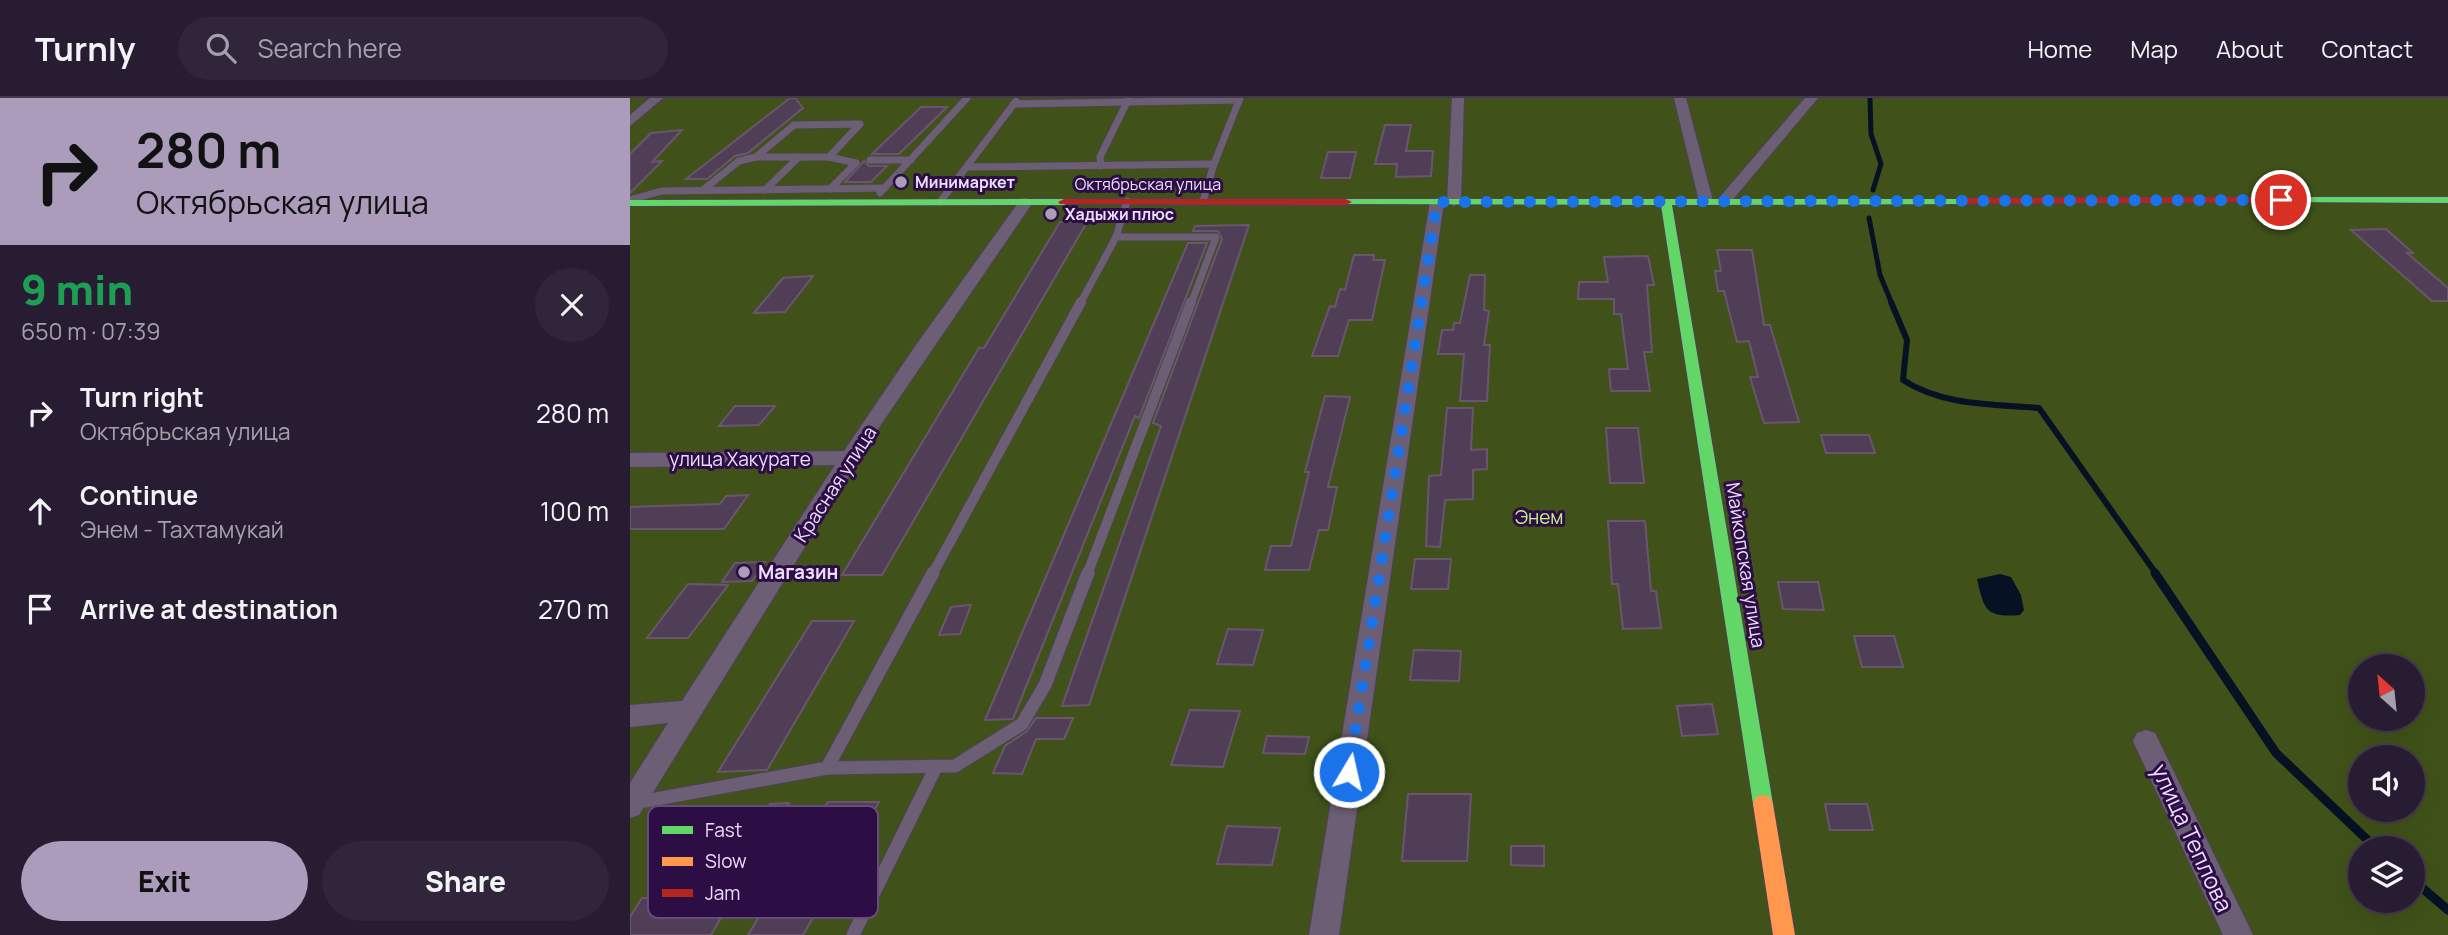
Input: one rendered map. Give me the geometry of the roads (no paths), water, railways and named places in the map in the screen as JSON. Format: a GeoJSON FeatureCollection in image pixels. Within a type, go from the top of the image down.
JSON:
{"type":"FeatureCollection","features":[{"type":"Feature","properties":{"kind":"main road","name":"Октябрьская улица"},"geometry":{"type":"LineString","coordinates":[[630,202],[2448,200]]}},
{"type":"Feature","properties":{"kind":"main road","name":"Майкопская улица"},"geometry":{"type":"LineString","coordinates":[[1666,202],[1784,935]]}},
{"type":"Feature","properties":{"kind":"street"},"geometry":{"type":"LineString","coordinates":[[630,122],[657,98]]}},
{"type":"Feature","properties":{"kind":"street"},"geometry":{"type":"LineString","coordinates":[[1324,935],[1445,202],[1458,98]]}},
{"type":"Feature","properties":{"kind":"street"},"geometry":{"type":"LineString","coordinates":[[1680,98],[1706,201]]}},
{"type":"Feature","properties":{"kind":"street"},"geometry":{"type":"LineString","coordinates":[[1724,201],[1812,98]]}},
{"type":"Feature","properties":{"kind":"street","name":"Красная улица"},"geometry":{"type":"LineString","coordinates":[[631,805],[851,458],[977,268],[1026,202]]}},
{"type":"Feature","properties":{"kind":"street","name":"улица Хакурате"},"geometry":{"type":"LineString","coordinates":[[630,460],[851,458]]}},
{"type":"Feature","properties":{"kind":"street"},"geometry":{"type":"LineString","coordinates":[[630,716],[690,711]]}},
{"type":"Feature","properties":{"kind":"street","name":"улица Теплова"},"geometry":{"type":"LineString","coordinates":[[2146,741],[2238,935]]}},
{"type":"Feature","properties":{"kind":"lane"},"geometry":{"type":"LineString","coordinates":[[871,202],[967,98]]}},
{"type":"Feature","properties":{"kind":"lane"},"geometry":{"type":"LineString","coordinates":[[1101,166],[1100,157],[1129,99]]}},
{"type":"Feature","properties":{"kind":"lane"},"geometry":{"type":"LineString","coordinates":[[940,202],[1016,101],[1239,99],[1203,201]]}},
{"type":"Feature","properties":{"kind":"lane"},"geometry":{"type":"LineString","coordinates":[[756,157],[794,125],[860,124],[828,157]]}},
{"type":"Feature","properties":{"kind":"lane"},"geometry":{"type":"LineString","coordinates":[[703,190],[739,160],[756,157],[828,157],[856,163],[830,189]]}},
{"type":"Feature","properties":{"kind":"lane"},"geometry":{"type":"LineString","coordinates":[[765,190],[799,157]]}},
{"type":"Feature","properties":{"kind":"lane"},"geometry":{"type":"LineString","coordinates":[[870,160],[911,160]]}},
{"type":"Feature","properties":{"kind":"lane"},"geometry":{"type":"LineString","coordinates":[[967,167],[1214,164]]}},
{"type":"Feature","properties":{"kind":"lane"},"geometry":{"type":"LineString","coordinates":[[630,202],[651,192],[885,188]]}},
{"type":"Feature","properties":{"kind":"lane"},"geometry":{"type":"LineString","coordinates":[[827,768],[1116,237],[1127,201]]}},
{"type":"Feature","properties":{"kind":"lane"},"geometry":{"type":"LineString","coordinates":[[631,805],[827,768],[955,766],[1022,724],[1045,685],[1216,237],[1116,237]]}},
{"type":"Feature","properties":{"kind":"lane"},"geometry":{"type":"LineString","coordinates":[[878,884],[936,767]]}},
{"type":"Feature","properties":{"kind":"lane"},"geometry":{"type":"LineString","coordinates":[[853,935],[861,918]]}},
{"type":"Feature","properties":{"kind":"water"},"geometry":{"type":"Polygon","coordinates":[[[2000,574],[2011,577],[2021,595],[2024,610],[2020,615],[1993,613],[1984,604],[1977,579],[2000,574]]]}},
{"type":"Feature","properties":{"kind":"waterway"},"geometry":{"type":"LineString","coordinates":[[1870,98],[1871,134],[1881,164],[1873,190]]}},
{"type":"Feature","properties":{"kind":"waterway"},"geometry":{"type":"LineString","coordinates":[[1869,218],[1880,275],[1892,304]]}},
{"type":"Feature","properties":{"kind":"waterway"},"geometry":{"type":"LineString","coordinates":[[1891,302],[1907,340],[1903,380],[1918,389],[1951,399],[2039,408],[2157,575]]}},
{"type":"Feature","properties":{"kind":"waterway"},"geometry":{"type":"LineString","coordinates":[[2155,573],[2276,753],[2363,836]]}},
{"type":"Feature","properties":{"kind":"waterway"},"geometry":{"type":"LineString","coordinates":[[2425,890],[2448,910]]}},
{"type":"Feature","properties":{"kind":"place","name":"Минимаркет"},"geometry":{"type":"Point","coordinates":[901,182]}},
{"type":"Feature","properties":{"kind":"place","name":"Хадыжи плюс"},"geometry":{"type":"Point","coordinates":[1051,214]}},
{"type":"Feature","properties":{"kind":"place","name":"Магазин"},"geometry":{"type":"Point","coordinates":[744,572]}},
{"type":"Feature","properties":{"kind":"park label","name":"Энем"},"geometry":{"type":"Point","coordinates":[1539,517]}}]}
